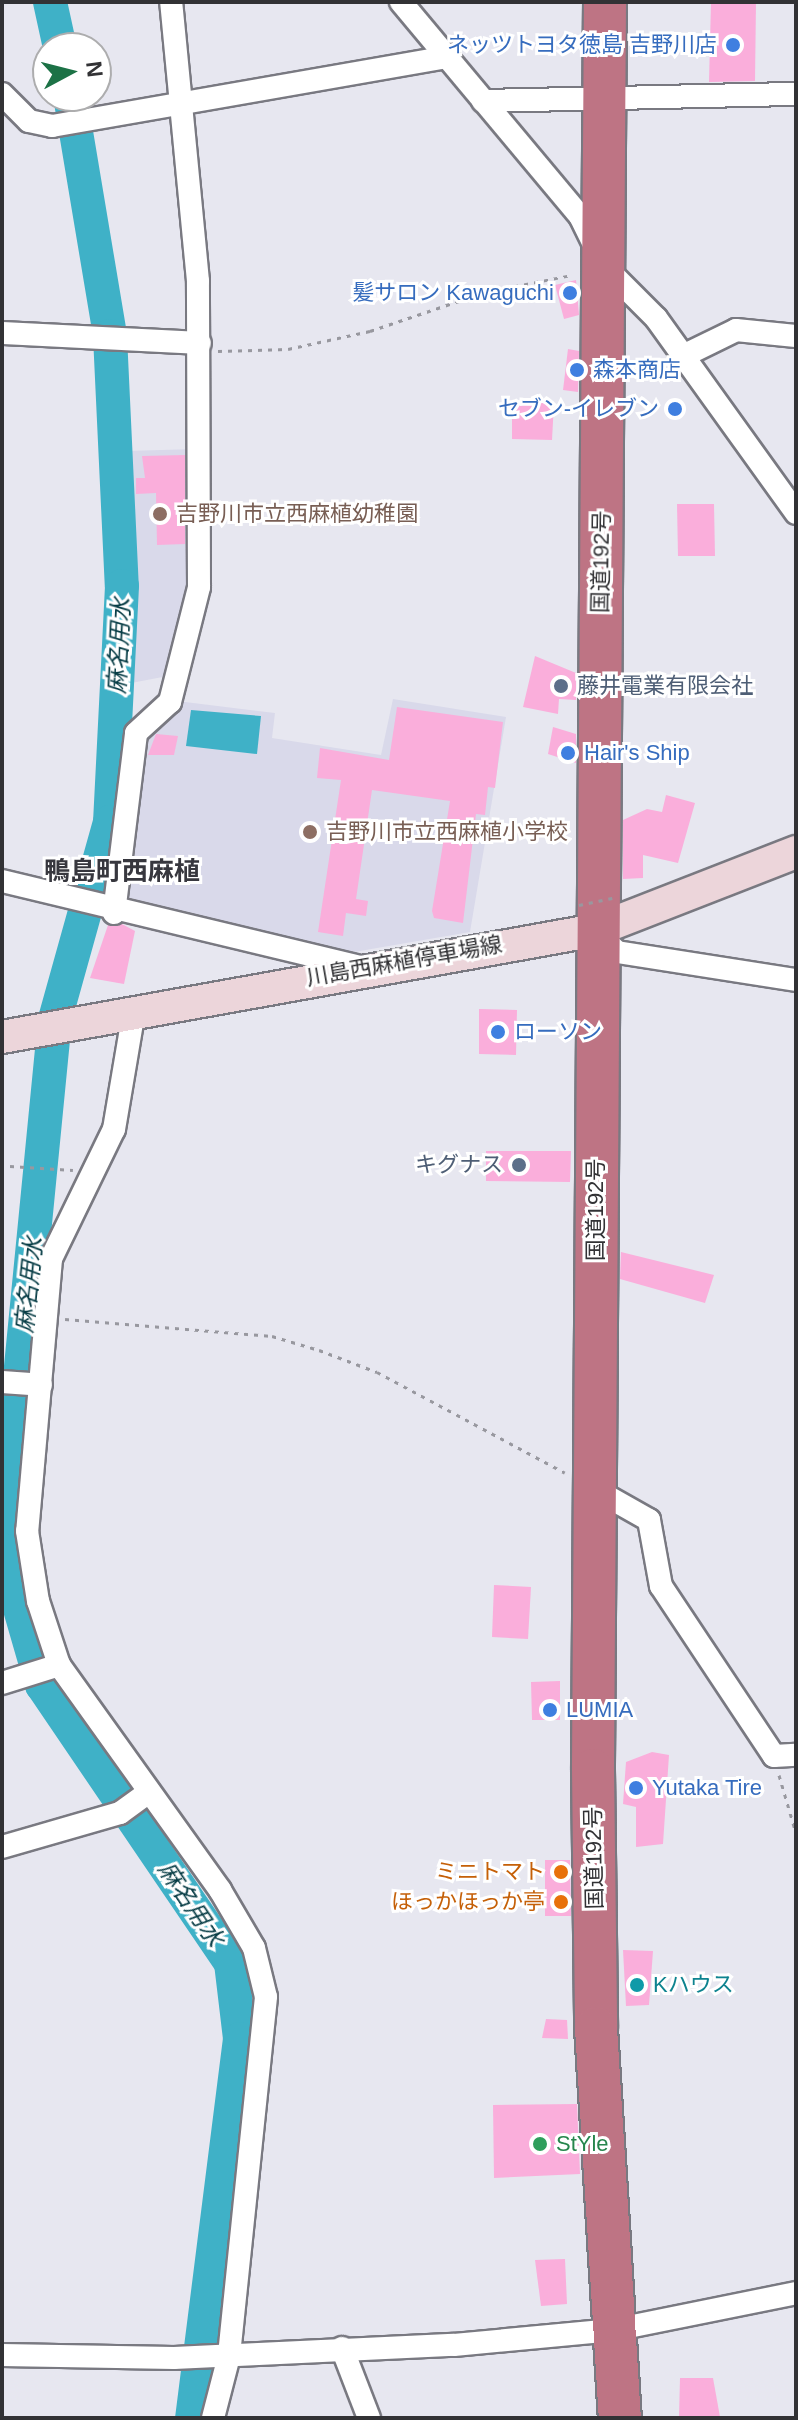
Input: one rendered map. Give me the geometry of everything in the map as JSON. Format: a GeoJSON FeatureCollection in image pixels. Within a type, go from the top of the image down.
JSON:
{"type":"FeatureCollection","features":[{"type":"Feature","properties":{"kind":"highway","name":"国道192号"},"geometry":{"type":"LineString","coordinates":[[605,2],[605,267],[596,911],[593,1751],[596,2028],[620,2418]]}},
{"type":"Feature","properties":{"kind":"main road","name":"川島西麻植停車場線"},"geometry":{"type":"LineString","coordinates":[[16,1035],[359,967],[596,911],[796,852]]}},
{"type":"Feature","properties":{"kind":"street"},"geometry":{"type":"LineString","coordinates":[[110,912],[136,733],[170,702],[197,600],[200,343],[185,103],[171,2]]}},
{"type":"Feature","properties":{"kind":"street"},"geometry":{"type":"LineString","coordinates":[[401,2],[443,58],[580,216],[605,267],[683,356],[796,513]]}},
{"type":"Feature","properties":{"kind":"street"},"geometry":{"type":"LineString","coordinates":[[2,94],[29,121],[52,126],[443,58]]}},
{"type":"Feature","properties":{"kind":"street"},"geometry":{"type":"LineString","coordinates":[[483,101],[796,94]]}},
{"type":"Feature","properties":{"kind":"street"},"geometry":{"type":"LineString","coordinates":[[683,356],[736,330],[796,336]]}},
{"type":"Feature","properties":{"kind":"street"},"geometry":{"type":"LineString","coordinates":[[2,333],[91,342],[137,338],[200,343]]}},
{"type":"Feature","properties":{"kind":"street"},"geometry":{"type":"LineString","coordinates":[[2,881],[110,912],[265,940],[359,967]]}},
{"type":"Feature","properties":{"kind":"street"},"geometry":{"type":"LineString","coordinates":[[596,911],[617,952],[796,980]]}},
{"type":"Feature","properties":{"kind":"street"},"geometry":{"type":"LineString","coordinates":[[134,1011],[114,1129],[51,1259],[27,1531],[38,1601],[59,1665],[247,1937],[266,1997],[229,2356],[213,2418]]}},
{"type":"Feature","properties":{"kind":"street"},"geometry":{"type":"LineString","coordinates":[[2,1382],[41,1385]]}},
{"type":"Feature","properties":{"kind":"street"},"geometry":{"type":"LineString","coordinates":[[596,1490],[649,1520],[649,1552],[661,1586],[785,1755]]}},
{"type":"Feature","properties":{"kind":"street"},"geometry":{"type":"LineString","coordinates":[[12,1680],[59,1665]]}},
{"type":"Feature","properties":{"kind":"street"},"geometry":{"type":"LineString","coordinates":[[2,1847],[120,1813],[146,1794]]}},
{"type":"Feature","properties":{"kind":"street"},"geometry":{"type":"LineString","coordinates":[[2,2355],[229,2356],[613,2330],[796,2293]]}},
{"type":"Feature","properties":{"kind":"street"},"geometry":{"type":"LineString","coordinates":[[342,2348],[369,2418]]}},
{"type":"Feature","properties":{"kind":"path"},"geometry":{"type":"LineString","coordinates":[[200,343],[215,351],[288,349],[370,331],[485,292],[605,267]]}},
{"type":"Feature","properties":{"kind":"path"},"geometry":{"type":"LineString","coordinates":[[10,1166],[59,1171]]}},
{"type":"Feature","properties":{"kind":"path"},"geometry":{"type":"LineString","coordinates":[[46,1317],[272,1336],[319,1350],[377,1372],[596,1490]]}},
{"type":"Feature","properties":{"kind":"path"},"geometry":{"type":"LineString","coordinates":[[785,1755],[796,1833]]}},
{"type":"Feature","properties":{"kind":"shaded area","name":"吉野川市立西麻植幼稚園"},"geometry":{"type":"Polygon","coordinates":[[[196,449],[194,577],[173,675],[126,684],[126,451],[196,449]]]}},
{"type":"Feature","properties":{"kind":"shaded area","name":"吉野川市立西麻植小学校"},"geometry":{"type":"Polygon","coordinates":[[[393,699],[506,717],[470,932],[354,952],[123,909],[145,729],[177,701],[275,713],[272,738],[381,755],[393,699]]]}},
{"type":"Feature","properties":{"kind":"water"},"geometry":{"type":"Polygon","coordinates":[[[191,710],[261,716],[257,754],[186,746],[191,710]]]}},
{"type":"Feature","properties":{"kind":"building","name":"ネッツトヨタ徳島 吉野川店"},"geometry":{"type":"Polygon","coordinates":[[[711,2],[756,2],[755,81],[709,82],[711,2]]]}},
{"type":"Feature","properties":{"kind":"building"},"geometry":{"type":"Polygon","coordinates":[[[576,280],[579,315],[564,319],[555,285],[576,280]]]}},
{"type":"Feature","properties":{"kind":"building"},"geometry":{"type":"Polygon","coordinates":[[[568,349],[579,351],[578,392],[563,390],[568,349]]]}},
{"type":"Feature","properties":{"kind":"building"},"geometry":{"type":"Polygon","coordinates":[[[512,403],[554,403],[552,440],[512,439],[512,403]]]}},
{"type":"Feature","properties":{"kind":"building"},"geometry":{"type":"Polygon","coordinates":[[[185,455],[185,544],[157,545],[156,493],[136,494],[136,478],[145,478],[142,456],[185,455]]]}},
{"type":"Feature","properties":{"kind":"building"},"geometry":{"type":"Polygon","coordinates":[[[677,504],[714,504],[715,556],[678,556],[677,504]]]}},
{"type":"Feature","properties":{"kind":"building"},"geometry":{"type":"Polygon","coordinates":[[[535,656],[576,673],[576,700],[559,699],[558,714],[523,707],[535,656]]]}},
{"type":"Feature","properties":{"kind":"building"},"geometry":{"type":"Polygon","coordinates":[[[397,707],[503,722],[495,788],[488,787],[485,815],[476,814],[463,923],[434,918],[432,911],[450,801],[372,790],[356,899],[368,901],[366,916],[346,913],[343,936],[318,932],[341,780],[317,778],[320,748],[389,760],[397,707]]]}},
{"type":"Feature","properties":{"kind":"building"},"geometry":{"type":"Polygon","coordinates":[[[553,727],[576,734],[576,763],[548,754],[553,727]]]}},
{"type":"Feature","properties":{"kind":"building"},"geometry":{"type":"Polygon","coordinates":[[[156,734],[178,736],[174,755],[148,755],[156,734]]]}},
{"type":"Feature","properties":{"kind":"building"},"geometry":{"type":"Polygon","coordinates":[[[666,795],[695,803],[678,863],[643,855],[643,878],[623,879],[623,820],[647,809],[662,812],[666,795]]]}},
{"type":"Feature","properties":{"kind":"building"},"geometry":{"type":"Polygon","coordinates":[[[122,924],[135,931],[124,984],[90,978],[108,925],[122,924]]]}},
{"type":"Feature","properties":{"kind":"building","name":"ローソン"},"geometry":{"type":"Polygon","coordinates":[[[479,1009],[517,1010],[516,1055],[479,1054],[479,1009]]]}},
{"type":"Feature","properties":{"kind":"building"},"geometry":{"type":"Polygon","coordinates":[[[486,1151],[571,1151],[570,1182],[486,1181],[486,1151]]]}},
{"type":"Feature","properties":{"kind":"building"},"geometry":{"type":"Polygon","coordinates":[[[621,1252],[714,1275],[705,1303],[620,1279],[621,1252]]]}},
{"type":"Feature","properties":{"kind":"building"},"geometry":{"type":"Polygon","coordinates":[[[494,1585],[531,1587],[528,1639],[492,1637],[494,1585]]]}},
{"type":"Feature","properties":{"kind":"building"},"geometry":{"type":"Polygon","coordinates":[[[560,1681],[560,1720],[532,1720],[531,1682],[560,1681]]]}},
{"type":"Feature","properties":{"kind":"building"},"geometry":{"type":"Polygon","coordinates":[[[652,1752],[669,1755],[663,1844],[636,1847],[636,1807],[623,1804],[626,1762],[652,1752]]]}},
{"type":"Feature","properties":{"kind":"building"},"geometry":{"type":"Polygon","coordinates":[[[545,1860],[570,1860],[571,1916],[545,1916],[545,1860]]]}},
{"type":"Feature","properties":{"kind":"building","name":"Kハウス"},"geometry":{"type":"Polygon","coordinates":[[[623,1950],[653,1951],[649,2005],[626,2006],[623,1950]]]}},
{"type":"Feature","properties":{"kind":"building"},"geometry":{"type":"Polygon","coordinates":[[[546,2019],[567,2020],[568,2039],[542,2038],[546,2019]]]}},
{"type":"Feature","properties":{"kind":"building","name":"StYle"},"geometry":{"type":"Polygon","coordinates":[[[577,2104],[580,2174],[494,2178],[493,2105],[577,2104]]]}},
{"type":"Feature","properties":{"kind":"building"},"geometry":{"type":"Polygon","coordinates":[[[565,2259],[567,2304],[541,2306],[535,2260],[565,2259]]]}},
{"type":"Feature","properties":{"kind":"building"},"geometry":{"type":"Polygon","coordinates":[[[680,2378],[713,2378],[720,2417],[679,2417],[680,2378]]]}},
{"type":"Feature","properties":{"kind":"waterway","name":"麻名用水"},"geometry":{"type":"LineString","coordinates":[[50,2],[57,32]]}},
{"type":"Feature","properties":{"kind":"waterway","name":"麻名用水"},"geometry":{"type":"LineString","coordinates":[[73,112],[110,336],[122,586],[110,822],[55,1019],[3,1550],[42,1685],[231,1963],[240,2039],[192,2418]]}},
{"type":"Feature","properties":{"kind":"place","name":"ネッツトヨタ徳島 吉野川店"},"geometry":{"type":"Point","coordinates":[733,45]}},
{"type":"Feature","properties":{"kind":"place","name":"髪サロン Kawaguchi"},"geometry":{"type":"Point","coordinates":[570,293]}},
{"type":"Feature","properties":{"kind":"place","name":"森本商店"},"geometry":{"type":"Point","coordinates":[577,370]}},
{"type":"Feature","properties":{"kind":"place","name":"セブン-イレブン"},"geometry":{"type":"Point","coordinates":[675,409]}},
{"type":"Feature","properties":{"kind":"place","name":"吉野川市立西麻植幼稚園"},"geometry":{"type":"Point","coordinates":[160,514]}},
{"type":"Feature","properties":{"kind":"place","name":"藤井電業有限会社"},"geometry":{"type":"Point","coordinates":[561,686]}},
{"type":"Feature","properties":{"kind":"place","name":"Hair's Ship"},"geometry":{"type":"Point","coordinates":[568,753]}},
{"type":"Feature","properties":{"kind":"place","name":"吉野川市立西麻植小学校"},"geometry":{"type":"Point","coordinates":[310,832]}},
{"type":"Feature","properties":{"kind":"place","name":"ローソン"},"geometry":{"type":"Point","coordinates":[498,1032]}},
{"type":"Feature","properties":{"kind":"place","name":"キグナス"},"geometry":{"type":"Point","coordinates":[519,1165]}},
{"type":"Feature","properties":{"kind":"place","name":"LUMIA"},"geometry":{"type":"Point","coordinates":[550,1710]}},
{"type":"Feature","properties":{"kind":"place","name":"Yutaka Tire"},"geometry":{"type":"Point","coordinates":[636,1788]}},
{"type":"Feature","properties":{"kind":"place","name":"ミニトマト"},"geometry":{"type":"Point","coordinates":[561,1872]}},
{"type":"Feature","properties":{"kind":"place","name":"ほっかほっか亭"},"geometry":{"type":"Point","coordinates":[561,1902]}},
{"type":"Feature","properties":{"kind":"place","name":"Kハウス"},"geometry":{"type":"Point","coordinates":[637,1985]}},
{"type":"Feature","properties":{"kind":"place","name":"StYle"},"geometry":{"type":"Point","coordinates":[540,2144]}},
{"type":"Feature","properties":{"kind":"district","name":"鴨島町西麻植"},"geometry":{"type":"Point","coordinates":[122,872]}}]}
